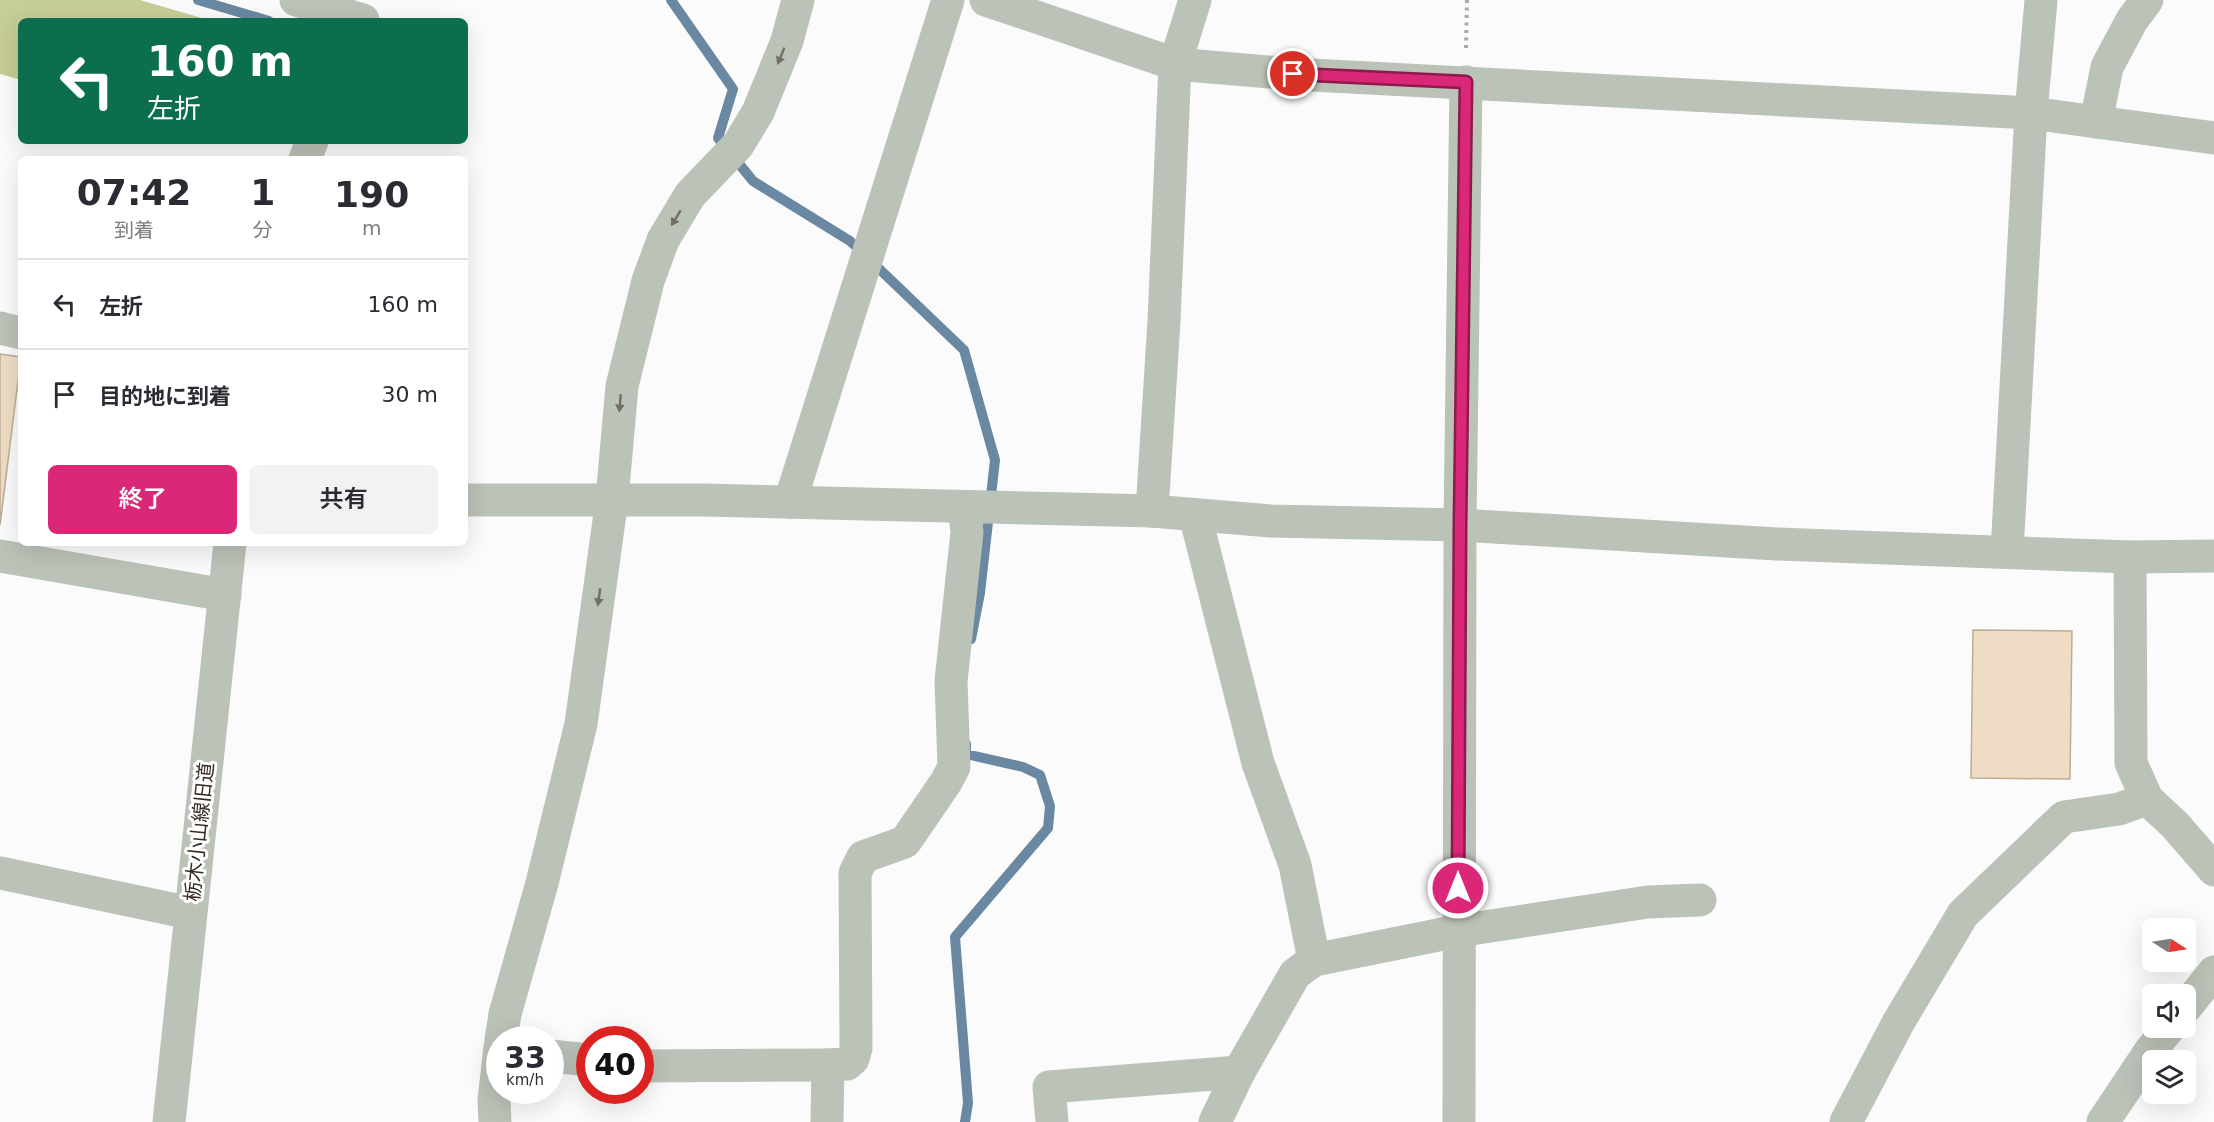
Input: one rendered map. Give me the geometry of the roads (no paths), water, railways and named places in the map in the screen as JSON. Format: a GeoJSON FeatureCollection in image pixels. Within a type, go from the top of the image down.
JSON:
{"type":"FeatureCollection","features":[{"type":"Feature","properties":{"kind":"street"},"geometry":{"type":"LineString","coordinates":[[296,0],[365,14]]}},
{"type":"Feature","properties":{"kind":"street"},"geometry":{"type":"LineString","coordinates":[[503,1026],[542,884],[581,724],[612,499],[622,386],[648,281],[663,240],[690,195],[738,145],[758,112],[787,41],[798,0]]}},
{"type":"Feature","properties":{"kind":"street"},"geometry":{"type":"LineString","coordinates":[[790,502],[948,0]]}},
{"type":"Feature","properties":{"kind":"street"},"geometry":{"type":"LineString","coordinates":[[987,0],[1175,64],[1293,74],[2031,113],[2214,138]]}},
{"type":"Feature","properties":{"kind":"street"},"geometry":{"type":"LineString","coordinates":[[1152,511],[1163,333],[1175,64],[1195,0]]}},
{"type":"Feature","properties":{"kind":"street"},"geometry":{"type":"LineString","coordinates":[[2007,552],[2031,113],[2041,0]]}},
{"type":"Feature","properties":{"kind":"street"},"geometry":{"type":"LineString","coordinates":[[2096,122],[2107,67],[2132,20],[2147,0]]}},
{"type":"Feature","properties":{"kind":"street"},"geometry":{"type":"LineString","coordinates":[[1459,1122],[1460,525],[1466,82]]}},
{"type":"Feature","properties":{"kind":"street"},"geometry":{"type":"LineString","coordinates":[[0,328],[18,332]]}},
{"type":"Feature","properties":{"kind":"street"},"geometry":{"type":"LineString","coordinates":[[468,500],[612,499],[1152,511],[1271,521],[1460,525],[1777,544],[2130,556],[2214,556]]}},
{"type":"Feature","properties":{"kind":"street"},"geometry":{"type":"LineString","coordinates":[[654,1066],[828,1065],[847,1064],[854,1059],[856,1048],[855,873],[863,856],[906,842],[954,766],[951,681],[969,507]]}},
{"type":"Feature","properties":{"kind":"street"},"geometry":{"type":"LineString","coordinates":[[1194,515],[1258,763],[1295,865],[1314,960]]}},
{"type":"Feature","properties":{"kind":"street","name":"栃木小山線旧道"},"geometry":{"type":"LineString","coordinates":[[170,1122],[230,546]]}},
{"type":"Feature","properties":{"kind":"street"},"geometry":{"type":"LineString","coordinates":[[0,556],[225,595]]}},
{"type":"Feature","properties":{"kind":"street"},"geometry":{"type":"LineString","coordinates":[[2130,556],[2131,764],[2147,799],[2175,825],[2214,870]]}},
{"type":"Feature","properties":{"kind":"street"},"geometry":{"type":"LineString","coordinates":[[1846,1122],[1898,1023],[1962,914],[2064,817],[2119,809],[2147,799]]}},
{"type":"Feature","properties":{"kind":"street"},"geometry":{"type":"LineString","coordinates":[[0,873],[190,913]]}},
{"type":"Feature","properties":{"kind":"street"},"geometry":{"type":"LineString","coordinates":[[1215,1122],[1239,1072],[1295,974],[1314,960],[1458,932],[1648,902],[1700,900]]}},
{"type":"Feature","properties":{"kind":"street"},"geometry":{"type":"LineString","coordinates":[[2196,994],[2214,972]]}},
{"type":"Feature","properties":{"kind":"street"},"geometry":{"type":"LineString","coordinates":[[2103,1122],[2161,1038]]}},
{"type":"Feature","properties":{"kind":"street"},"geometry":{"type":"LineString","coordinates":[[827,1122],[828,1065]]}},
{"type":"Feature","properties":{"kind":"street"},"geometry":{"type":"LineString","coordinates":[[1052,1122],[1049,1086],[1239,1072]]}},
{"type":"Feature","properties":{"kind":"street"},"geometry":{"type":"LineString","coordinates":[[494,1104],[495,1122]]}},
{"type":"Feature","properties":{"kind":"waterway"},"geometry":{"type":"LineString","coordinates":[[198,0],[259,18]]}},
{"type":"Feature","properties":{"kind":"waterway"},"geometry":{"type":"LineString","coordinates":[[671,0],[733,89],[718,138],[753,181],[850,241],[964,350],[995,460],[980,593],[971,639]]}},
{"type":"Feature","properties":{"kind":"waterway"},"geometry":{"type":"LineString","coordinates":[[965,1122],[968,1103],[955,937],[1048,828],[1050,806],[1040,775],[1023,767],[966,754],[966,744]]}}]}
